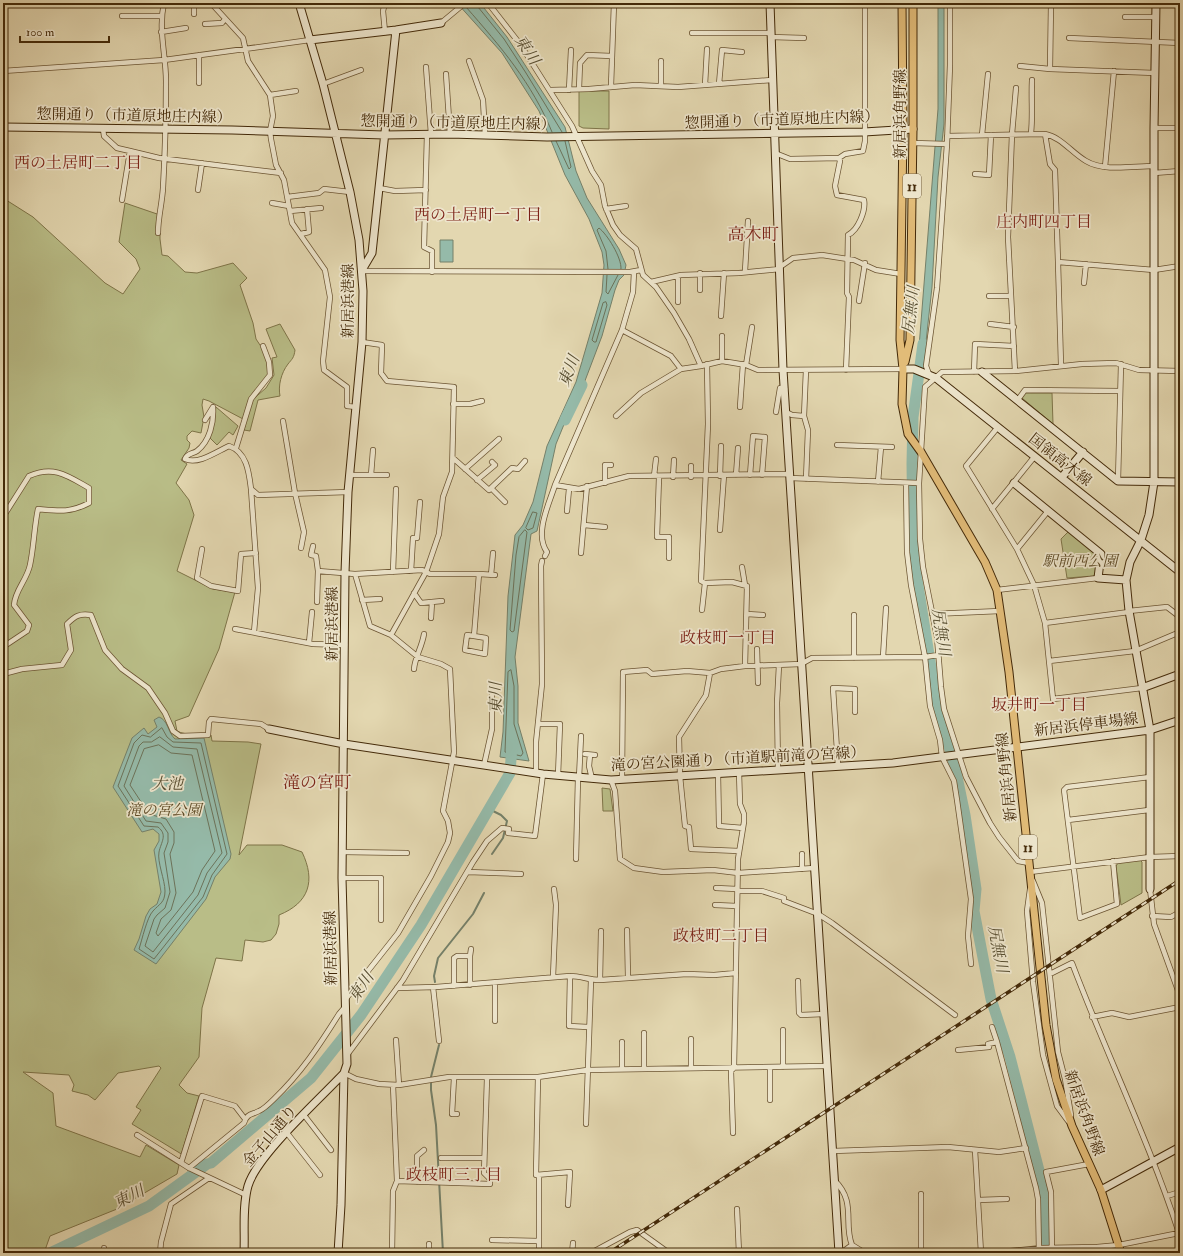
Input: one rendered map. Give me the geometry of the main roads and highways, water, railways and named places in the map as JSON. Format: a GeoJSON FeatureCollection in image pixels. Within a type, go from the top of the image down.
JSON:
{"type":"FeatureCollection","features":[{"type":"Feature","properties":{"kind":"main road","name":"新居浜角野線"},"geometry":{"type":"LineString","coordinates":[[902,3],[903,129],[900,340],[903,369],[902,404],[908,434],[920,450],[984,562],[997,590],[1017,747],[1046,1025],[1056,1079],[1072,1126],[1101,1190],[1121,1253]]}},
{"type":"Feature","properties":{"kind":"main road","name":"新居浜角野線"},"geometry":{"type":"LineString","coordinates":[[903,369],[910,340],[913,143],[913,3]]}},
{"type":"Feature","properties":{"kind":"water"},"geometry":{"type":"Polygon","coordinates":[[[457,3],[480,3],[507,37],[565,127],[576,171],[587,198],[619,249],[626,265],[624,275],[619,280],[615,290],[602,336],[583,386],[574,400],[556,444],[537,531],[531,534],[515,657],[518,686],[518,723],[529,761],[500,757],[503,732],[508,596],[515,535],[523,525],[533,502],[547,446],[576,382],[602,293],[604,265],[602,252],[589,219],[565,175],[539,111],[502,53],[457,3]]]}},
{"type":"Feature","properties":{"kind":"water"},"geometry":{"type":"Polygon","coordinates":[[[938,3],[944,3],[944,124],[938,177],[932,287],[924,360],[919,355],[919,347],[938,109],[938,3]]]}},
{"type":"Feature","properties":{"kind":"water"},"geometry":{"type":"Polygon","coordinates":[[[440,240],[453,240],[453,262],[440,262],[440,240]]]}},
{"type":"Feature","properties":{"kind":"water","name":"大池"},"geometry":{"type":"Polygon","coordinates":[[[159,717],[164,721],[175,739],[204,738],[231,854],[230,859],[215,877],[206,899],[156,964],[134,950],[146,916],[150,909],[157,904],[161,892],[154,850],[159,841],[159,834],[153,829],[142,832],[113,787],[132,738],[144,728],[148,734],[157,727],[154,720],[159,717]]]}},
{"type":"Feature","properties":{"kind":"waterway","name":"尻無川"},"geometry":{"type":"LineString","coordinates":[[923,344],[913,417],[913,537],[917,579],[937,705],[955,767],[965,815],[976,889],[974,911],[991,999],[1010,1057],[1045,1194],[1046,1253]]}},
{"type":"Feature","properties":{"kind":"waterway","name":"東川"},"geometry":{"type":"LineString","coordinates":[[565,420],[582,385]]}},
{"type":"Feature","properties":{"kind":"waterway","name":"東川"},"geometry":{"type":"LineString","coordinates":[[50,1253],[149,1206],[207,1164],[211,1163],[311,1078],[361,1015],[421,925],[510,773],[512,745]]}},
{"type":"Feature","properties":{"kind":"waterway"},"geometry":{"type":"LineString","coordinates":[[489,809],[501,815],[507,821],[503,838],[492,854]]}},
{"type":"Feature","properties":{"kind":"waterway"},"geometry":{"type":"LineString","coordinates":[[435,982],[434,976],[438,958],[473,914],[484,893]]}},
{"type":"Feature","properties":{"kind":"waterway"},"geometry":{"type":"LineString","coordinates":[[439,1045],[431,1077],[431,1090],[436,1125],[443,1253]]}},
{"type":"Feature","properties":{"kind":"railway"},"geometry":{"type":"LineString","coordinates":[[609,1253],[1180,880]]}},
{"type":"Feature","properties":{"kind":"district","name":"西の土居町二丁目"},"geometry":{"type":"Point","coordinates":[78,163]}},
{"type":"Feature","properties":{"kind":"district","name":"西の土居町一丁目"},"geometry":{"type":"Point","coordinates":[478,215]}},
{"type":"Feature","properties":{"kind":"district","name":"庄内町四丁目"},"geometry":{"type":"Point","coordinates":[1044,222]}},
{"type":"Feature","properties":{"kind":"district","name":"高木町"},"geometry":{"type":"Point","coordinates":[753,234]}},
{"type":"Feature","properties":{"kind":"district","name":"政枝町一丁目"},"geometry":{"type":"Point","coordinates":[728,638]}},
{"type":"Feature","properties":{"kind":"district","name":"坂井町一丁目"},"geometry":{"type":"Point","coordinates":[1039,705]}},
{"type":"Feature","properties":{"kind":"district","name":"滝の宮町"},"geometry":{"type":"Point","coordinates":[317,782]}},
{"type":"Feature","properties":{"kind":"district","name":"政枝町二丁目"},"geometry":{"type":"Point","coordinates":[721,936]}},
{"type":"Feature","properties":{"kind":"district","name":"政枝町三丁目"},"geometry":{"type":"Point","coordinates":[454,1175]}},
{"type":"Feature","properties":{"kind":"park label","name":"駅前西公園"},"geometry":{"type":"Point","coordinates":[1080,561]}},
{"type":"Feature","properties":{"kind":"park label","name":"滝の宮公園"},"geometry":{"type":"Point","coordinates":[164,810]}}]}
